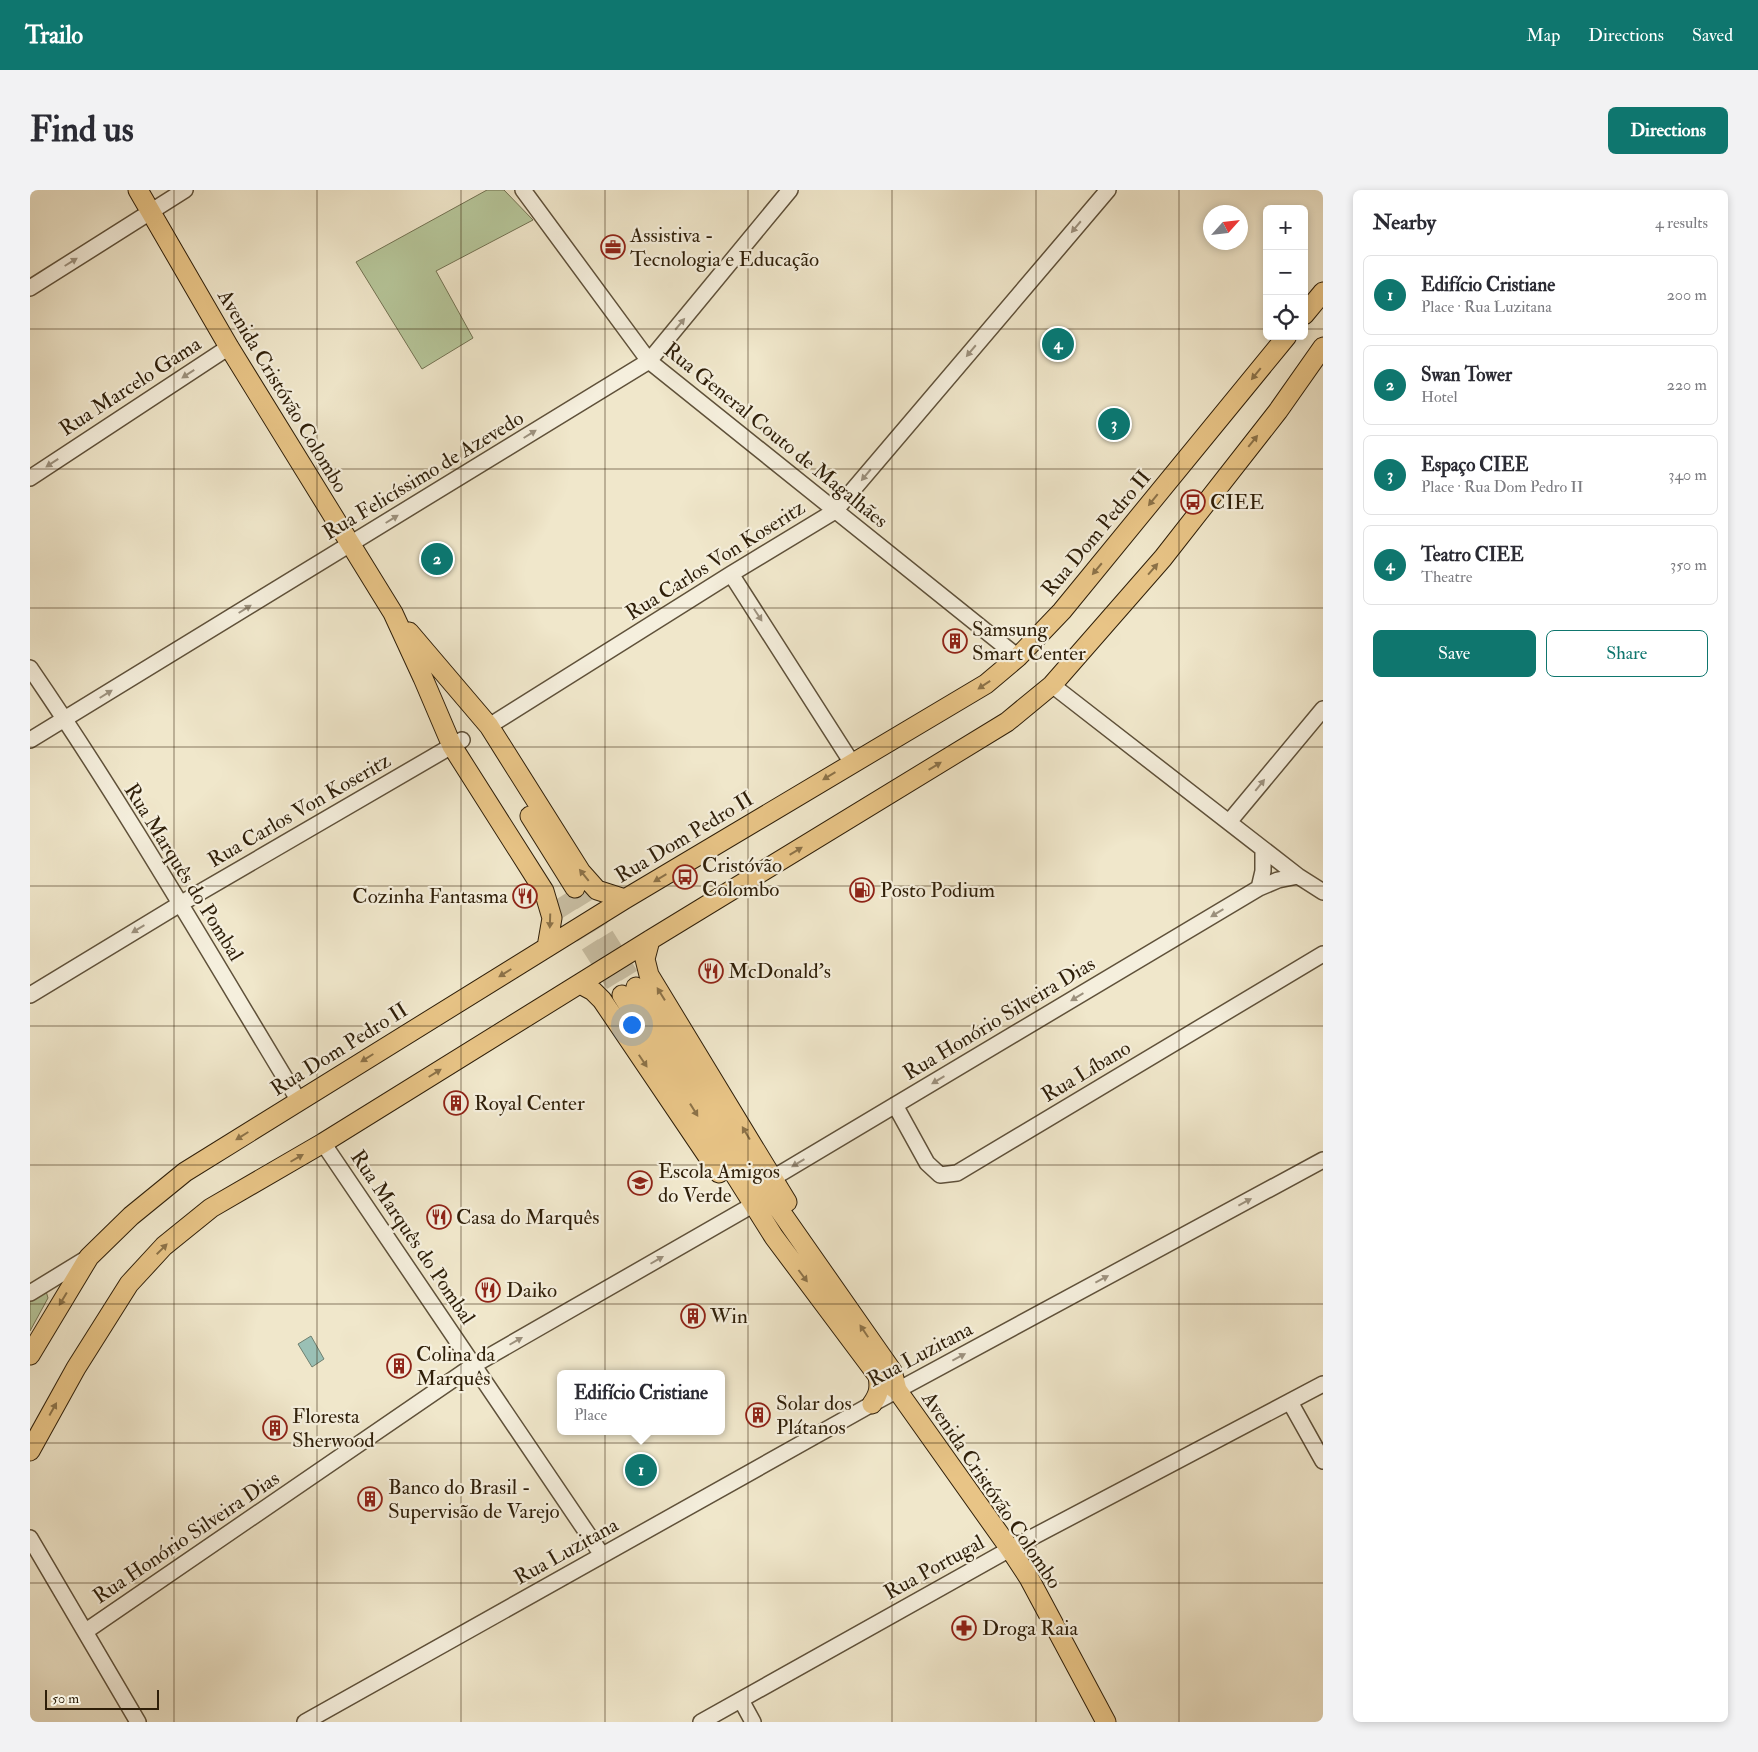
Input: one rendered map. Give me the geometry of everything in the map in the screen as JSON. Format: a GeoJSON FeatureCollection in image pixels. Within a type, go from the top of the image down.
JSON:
{"type":"FeatureCollection","features":[{"type":"Feature","properties":{"kind":"main road","name":"Avenida Cristóvão Colombo"},"geometry":{"type":"LineString","coordinates":[[138,190],[229,347],[393,613],[423,678],[457,743]]}},
{"type":"Feature","properties":{"kind":"main road"},"geometry":{"type":"LineString","coordinates":[[1308,310],[1323,292]]}},
{"type":"Feature","properties":{"kind":"main road","name":"Rua Dom Pedro II"},"geometry":{"type":"LineString","coordinates":[[89,1257],[131,1216],[185,1172],[624,899],[986,684],[1018,657],[1062,612],[1283,340]]}},
{"type":"Feature","properties":{"kind":"main road"},"geometry":{"type":"LineString","coordinates":[[30,1452],[76,1368],[129,1284],[164,1246],[211,1208],[323,1143],[1007,722],[1052,685],[1163,558],[1278,411],[1323,347]]}},
{"type":"Feature","properties":{"kind":"main road","name":"Avenida Cristóvão Colombo"},"geometry":{"type":"LineString","coordinates":[[393,613],[489,726],[582,872],[597,890],[624,899]]}},
{"type":"Feature","properties":{"kind":"main road"},"geometry":{"type":"LineString","coordinates":[[439,668],[568,893],[457,743]]}},
{"type":"Feature","properties":{"kind":"main road"},"geometry":{"type":"LineString","coordinates":[[457,743],[544,891],[552,918],[546,947]]}},
{"type":"Feature","properties":{"kind":"main road","name":"Avenida Cristóvão Colombo"},"geometry":{"type":"LineString","coordinates":[[650,940],[645,959],[649,975],[767,1181],[840,1296],[892,1371],[897,1390]]}},
{"type":"Feature","properties":{"kind":"main road","name":"Avenida Cristóvão Colombo"},"geometry":{"type":"LineString","coordinates":[[580,984],[594,991],[602,1000],[748,1208],[774,1237],[878,1376],[897,1390],[1029,1578],[1106,1722]]}},
{"type":"Feature","properties":{"kind":"main road"},"geometry":{"type":"LineString","coordinates":[[748,1208],[629,991],[767,1181]]}},
{"type":"Feature","properties":{"kind":"main road"},"geometry":{"type":"LineString","coordinates":[[30,1355],[89,1257]]}},
{"type":"Feature","properties":{"kind":"main road"},"geometry":{"type":"LineString","coordinates":[[872,1404],[879,1393],[878,1376]]}},
{"type":"Feature","properties":{"kind":"street"},"geometry":{"type":"LineString","coordinates":[[30,288],[185,190]]}},
{"type":"Feature","properties":{"kind":"street","name":"Rua General Couto de Magalhães"},"geometry":{"type":"LineString","coordinates":[[523,190],[649,361],[1018,657]]}},
{"type":"Feature","properties":{"kind":"street","name":"Rua Felicíssimo de Azevedo"},"geometry":{"type":"LineString","coordinates":[[30,740],[649,361],[790,190]]}},
{"type":"Feature","properties":{"kind":"street","name":"Rua Carlos Von Koseritz"},"geometry":{"type":"LineString","coordinates":[[489,726],[835,511],[1108,190]]}},
{"type":"Feature","properties":{"kind":"street","name":"Rua Marcelo Gama"},"geometry":{"type":"LineString","coordinates":[[30,478],[229,347]]}},
{"type":"Feature","properties":{"kind":"street"},"geometry":{"type":"LineString","coordinates":[[731,574],[852,763]]}},
{"type":"Feature","properties":{"kind":"street","name":"Rua Marquês do Pombal"},"geometry":{"type":"LineString","coordinates":[[30,668],[65,719],[180,904],[298,1101]]}},
{"type":"Feature","properties":{"kind":"street"},"geometry":{"type":"LineString","coordinates":[[1052,685],[1298,876],[1323,892]]}},
{"type":"Feature","properties":{"kind":"street"},"geometry":{"type":"LineString","coordinates":[[1229,822],[1323,709]]}},
{"type":"Feature","properties":{"kind":"street","name":"Rua Carlos Von Koseritz"},"geometry":{"type":"LineString","coordinates":[[30,995],[180,904],[457,743]]}},
{"type":"Feature","properties":{"kind":"street"},"geometry":{"type":"LineString","coordinates":[[1259,888],[1263,871],[1264,849]]}},
{"type":"Feature","properties":{"kind":"street","name":"Rua Honório Silveira Dias"},"geometry":{"type":"LineString","coordinates":[[767,1181],[1259,888],[1278,880],[1298,876]]}},
{"type":"Feature","properties":{"kind":"street","name":"Rua Líbano"},"geometry":{"type":"LineString","coordinates":[[895,1105],[927,1163],[940,1175],[957,1173],[1323,954]]}},
{"type":"Feature","properties":{"kind":"street","name":"Rua Marquês do Pombal"},"geometry":{"type":"LineString","coordinates":[[323,1143],[602,1555]]}},
{"type":"Feature","properties":{"kind":"street","name":"Rua Luzitana"},"geometry":{"type":"LineString","coordinates":[[305,1722],[897,1390],[1323,1160]]}},
{"type":"Feature","properties":{"kind":"street","name":"Rua Honório Silveira Dias"},"geometry":{"type":"LineString","coordinates":[[86,1631],[474,1365],[748,1208]]}},
{"type":"Feature","properties":{"kind":"street","name":"Rua Dom Pedro II"},"geometry":{"type":"LineString","coordinates":[[30,1293],[89,1257]]}},
{"type":"Feature","properties":{"kind":"street","name":"Rua Portugal"},"geometry":{"type":"LineString","coordinates":[[701,1722],[1010,1549],[1323,1384]]}},
{"type":"Feature","properties":{"kind":"street"},"geometry":{"type":"LineString","coordinates":[[1290,1402],[1323,1461]]}},
{"type":"Feature","properties":{"kind":"street"},"geometry":{"type":"LineString","coordinates":[[30,1538],[138,1722]]}},
{"type":"Feature","properties":{"kind":"street"},"geometry":{"type":"LineString","coordinates":[[741,1700],[753,1722]]}},
{"type":"Feature","properties":{"kind":"green space"},"geometry":{"type":"Polygon","coordinates":[[[487,190],[504,190],[533,220],[436,271],[473,338],[422,369],[356,262],[487,190]]]}},
{"type":"Feature","properties":{"kind":"green space"},"geometry":{"type":"Polygon","coordinates":[[[46,1291],[48,1298],[30,1331],[30,1296],[46,1291]]]}},
{"type":"Feature","properties":{"kind":"water"},"geometry":{"type":"Polygon","coordinates":[[[311,1336],[324,1359],[312,1367],[298,1344],[311,1336]]]}},
{"type":"Feature","properties":{"kind":"tunnel"},"geometry":{"type":"LineString","coordinates":[[575,888],[636,987]]}},
{"type":"Feature","properties":{"kind":"tunnel"},"geometry":{"type":"LineString","coordinates":[[560,897],[622,995]]}},
{"type":"Feature","properties":{"kind":"place","name":"Assistiva - Tecnologia e Educação"},"geometry":{"type":"Point","coordinates":[613,247]}},
{"type":"Feature","properties":{"kind":"place","name":"Teatro CIEE"},"geometry":{"type":"Point","coordinates":[1058,344]}},
{"type":"Feature","properties":{"kind":"place","name":"Espaço CIEE"},"geometry":{"type":"Point","coordinates":[1114,424]}},
{"type":"Feature","properties":{"kind":"place","name":"CIEE"},"geometry":{"type":"Point","coordinates":[1193,502]}},
{"type":"Feature","properties":{"kind":"place","name":"Swan Tower"},"geometry":{"type":"Point","coordinates":[437,559]}},
{"type":"Feature","properties":{"kind":"place","name":"Samsung Smart Center"},"geometry":{"type":"Point","coordinates":[955,641]}},
{"type":"Feature","properties":{"kind":"place","name":"Cristóvão Colombo"},"geometry":{"type":"Point","coordinates":[685,877]}},
{"type":"Feature","properties":{"kind":"place","name":"Posto Podium"},"geometry":{"type":"Point","coordinates":[862,890]}},
{"type":"Feature","properties":{"kind":"place","name":"Cozinha Fantasma"},"geometry":{"type":"Point","coordinates":[525,896]}},
{"type":"Feature","properties":{"kind":"place","name":"McDonald's"},"geometry":{"type":"Point","coordinates":[711,971]}},
{"type":"Feature","properties":{"kind":"place","name":"Royal Center"},"geometry":{"type":"Point","coordinates":[456,1103]}},
{"type":"Feature","properties":{"kind":"place","name":"Escola Amigos do Verde"},"geometry":{"type":"Point","coordinates":[640,1183]}},
{"type":"Feature","properties":{"kind":"place","name":"Casa do Marquês"},"geometry":{"type":"Point","coordinates":[439,1217]}},
{"type":"Feature","properties":{"kind":"place","name":"Daiko"},"geometry":{"type":"Point","coordinates":[488,1290]}},
{"type":"Feature","properties":{"kind":"place","name":"Win"},"geometry":{"type":"Point","coordinates":[693,1316]}},
{"type":"Feature","properties":{"kind":"place","name":"Colina da Marquês"},"geometry":{"type":"Point","coordinates":[399,1366]}},
{"type":"Feature","properties":{"kind":"place","name":"Solar dos Plátanos"},"geometry":{"type":"Point","coordinates":[758,1415]}},
{"type":"Feature","properties":{"kind":"place","name":"Floresta Sherwood"},"geometry":{"type":"Point","coordinates":[275,1428]}},
{"type":"Feature","properties":{"kind":"place","name":"Edifício Cristiane"},"geometry":{"type":"Point","coordinates":[641,1470]}},
{"type":"Feature","properties":{"kind":"place","name":"Banco do Brasil - Supervisão de Varejo"},"geometry":{"type":"Point","coordinates":[370,1499]}},
{"type":"Feature","properties":{"kind":"place","name":"Droga Raia"},"geometry":{"type":"Point","coordinates":[964,1628]}}]}
